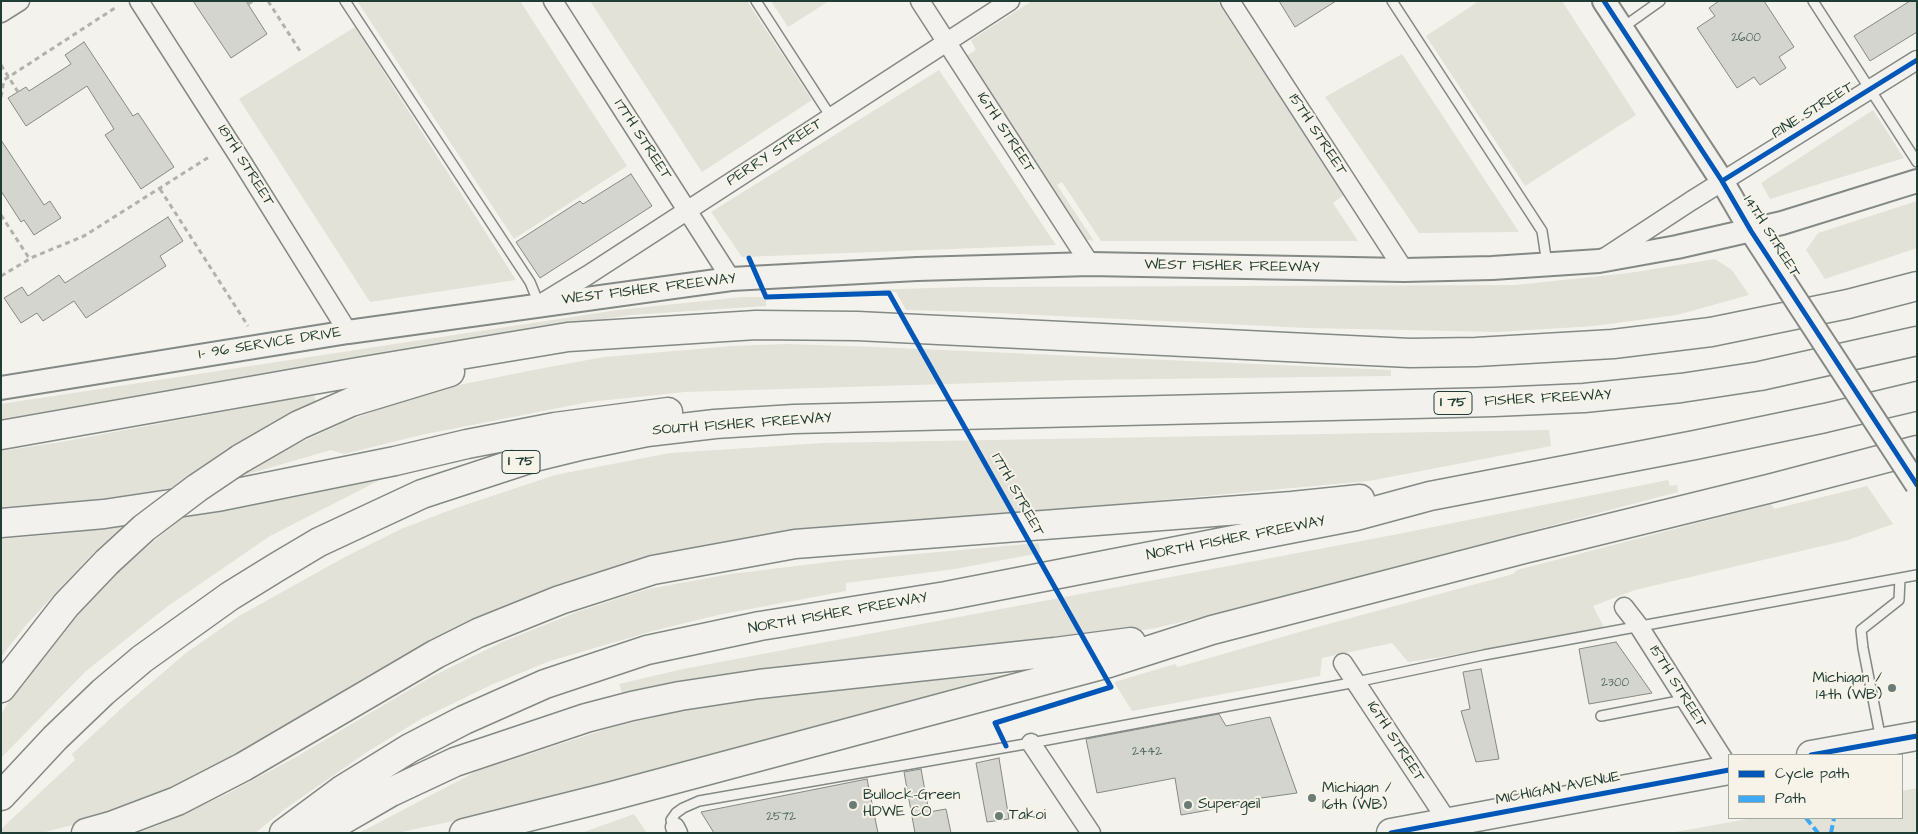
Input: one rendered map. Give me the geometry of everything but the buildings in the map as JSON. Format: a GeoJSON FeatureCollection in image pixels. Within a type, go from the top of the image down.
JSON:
{"type":"FeatureCollection","features":[{"type":"Feature","properties":{"kind":"main road"},"geometry":{"type":"LineString","coordinates":[[1848,304],[1917,272]]}},
{"type":"Feature","properties":{"kind":"main road"},"geometry":{"type":"LineString","coordinates":[[1,435],[568,337],[756,325],[857,326],[1410,353],[1476,352],[1613,344],[1711,332],[1848,304],[1917,286]]}},
{"type":"Feature","properties":{"kind":"main road"},"geometry":{"type":"LineString","coordinates":[[1,688],[66,604],[144,528],[197,488],[240,459],[299,425],[351,402],[426,378],[496,361],[569,348],[635,333]]}},
{"type":"Feature","properties":{"kind":"main road","name":"FISHER FREEWAY"},"geometry":{"type":"LineString","coordinates":[[1144,410],[1494,402],[1584,398],[1682,388],[1760,376],[1917,341]]}},
{"type":"Feature","properties":{"kind":"main road"},"geometry":{"type":"LineString","coordinates":[[86,833],[111,826],[176,801],[218,780],[436,654],[478,633],[560,600],[653,570],[795,544],[1292,506],[1354,499],[1430,496],[1705,443],[1825,418],[1917,396]]}},
{"type":"Feature","properties":{"kind":"main road"},"geometry":{"type":"LineString","coordinates":[[1,522],[104,514],[217,497],[547,428],[677,411],[749,406],[1032,400],[1144,410]]}},
{"type":"Feature","properties":{"kind":"main road","name":"SOUTH FISHER FREEWAY"},"geometry":{"type":"LineString","coordinates":[[1,796],[54,738],[104,692],[162,644],[230,596],[319,542],[422,494],[486,472],[584,445],[647,432],[715,424],[804,419],[1144,410]]}},
{"type":"Feature","properties":{"kind":"main road"},"geometry":{"type":"LineString","coordinates":[[464,833],[612,796],[1109,663],[1212,630],[1917,450]]}},
{"type":"Feature","properties":{"kind":"main road","name":"NORTH FISHER FREEWAY"},"geometry":{"type":"LineString","coordinates":[[284,833],[342,790],[410,748],[464,720],[545,684],[647,650],[760,626],[946,596],[1356,516],[1430,496]]}},
{"type":"Feature","properties":{"kind":"main road"},"geometry":{"type":"LineString","coordinates":[[320,833],[391,792],[455,762],[586,718],[632,706],[680,696],[759,684],[1055,652],[1212,630]]}},
{"type":"Feature","properties":{"kind":"main road"},"geometry":{"type":"LineString","coordinates":[[1817,754],[1917,736]]}},
{"type":"Feature","properties":{"kind":"main road","name":"MICHIGAN AVENUE"},"geometry":{"type":"LineString","coordinates":[[1391,833],[1451,828],[1728,769]]}},
{"type":"Feature","properties":{"kind":"street"},"geometry":{"type":"LineString","coordinates":[[1,13],[20,1]]}},
{"type":"Feature","properties":{"kind":"street","name":"18TH STREET"},"geometry":{"type":"LineString","coordinates":[[139,1],[348,332]]}},
{"type":"Feature","properties":{"kind":"street","name":"17TH STREET"},"geometry":{"type":"LineString","coordinates":[[553,1],[731,279]]}},
{"type":"Feature","properties":{"kind":"street","name":"16TH STREET"},"geometry":{"type":"LineString","coordinates":[[920,1],[1090,264]]}},
{"type":"Feature","properties":{"kind":"street","name":"PERRY STREET"},"geometry":{"type":"LineString","coordinates":[[540,304],[588,275],[1010,1]]}},
{"type":"Feature","properties":{"kind":"street","name":"15TH STREET"},"geometry":{"type":"LineString","coordinates":[[1230,1],[1404,270]]}},
{"type":"Feature","properties":{"kind":"street","name":"14TH STREET"},"geometry":{"type":"LineString","coordinates":[[1604,1],[1917,485]]}},
{"type":"Feature","properties":{"kind":"street","name":"PINE STREET"},"geometry":{"type":"LineString","coordinates":[[1599,261],[1722,181],[1917,60]]}},
{"type":"Feature","properties":{"kind":"street","name":"WEST FISHER FREEWAY"},"geometry":{"type":"LineString","coordinates":[[540,304],[731,279],[917,269],[1090,264],[1404,270],[1599,261],[1677,247],[1795,220],[1917,181]]}},
{"type":"Feature","properties":{"kind":"street","name":"I- 96 SERVICE DRIVE"},"geometry":{"type":"LineString","coordinates":[[1,388],[348,332],[540,304]]}},
{"type":"Feature","properties":{"kind":"street","name":"15TH STREET"},"geometry":{"type":"LineString","coordinates":[[1624,607],[1638,625],[1728,767]]}},
{"type":"Feature","properties":{"kind":"street","name":"16TH STREET"},"geometry":{"type":"LineString","coordinates":[[1343,663],[1451,828]]}},
{"type":"Feature","properties":{"kind":"street"},"geometry":{"type":"LineString","coordinates":[[1031,743],[1091,833]]}},
{"type":"Feature","properties":{"kind":"lane"},"geometry":{"type":"LineString","coordinates":[[345,1],[530,282],[540,304]]}},
{"type":"Feature","properties":{"kind":"lane"},"geometry":{"type":"LineString","coordinates":[[756,1],[831,117]]}},
{"type":"Feature","properties":{"kind":"lane"},"geometry":{"type":"LineString","coordinates":[[1392,1],[1542,231],[1547,264]]}},
{"type":"Feature","properties":{"kind":"lane"},"geometry":{"type":"LineString","coordinates":[[1622,28],[1660,1]]}},
{"type":"Feature","properties":{"kind":"lane"},"geometry":{"type":"LineString","coordinates":[[1813,1],[1917,162]]}},
{"type":"Feature","properties":{"kind":"lane"},"geometry":{"type":"LineString","coordinates":[[676,830],[672,820],[676,813],[699,801],[1031,743],[1356,682],[1638,625],[1917,575]]}},
{"type":"Feature","properties":{"kind":"lane"},"geometry":{"type":"LineString","coordinates":[[1882,743],[1861,630],[1899,600],[1900,578]]}},
{"type":"Feature","properties":{"kind":"lane"},"geometry":{"type":"LineString","coordinates":[[1601,716],[1684,700]]}},
{"type":"Feature","properties":{"kind":"path"},"geometry":{"type":"LineString","coordinates":[[248,4],[253,1]]}},
{"type":"Feature","properties":{"kind":"path"},"geometry":{"type":"LineString","coordinates":[[268,1],[300,51]]}},
{"type":"Feature","properties":{"kind":"path"},"geometry":{"type":"LineString","coordinates":[[1,97],[4,80],[118,6]]}},
{"type":"Feature","properties":{"kind":"path"},"geometry":{"type":"LineString","coordinates":[[1,65],[18,92]]}},
{"type":"Feature","properties":{"kind":"path"},"geometry":{"type":"LineString","coordinates":[[1,276],[29,259],[84,236],[209,157]]}},
{"type":"Feature","properties":{"kind":"path"},"geometry":{"type":"LineString","coordinates":[[160,189],[248,326]]}},
{"type":"Feature","properties":{"kind":"path"},"geometry":{"type":"LineString","coordinates":[[1,215],[29,259]]}},
{"type":"Feature","properties":{"kind":"shaded area"},"geometry":{"type":"Polygon","coordinates":[[[357,1],[520,1],[627,166],[514,239],[357,1]]]}},
{"type":"Feature","properties":{"kind":"shaded area"},"geometry":{"type":"Polygon","coordinates":[[[590,1],[747,1],[812,100],[702,172],[590,1]]]}},
{"type":"Feature","properties":{"kind":"shaded area"},"geometry":{"type":"Polygon","coordinates":[[[771,1],[829,1],[788,27],[771,1]]]}},
{"type":"Feature","properties":{"kind":"shaded area"},"geometry":{"type":"Polygon","coordinates":[[[1032,1],[1217,1],[1344,195],[1333,203],[1358,241],[1101,241],[1062,182],[1057,185],[1094,241],[1084,239],[965,57],[976,50],[971,40],[1032,1]]]}},
{"type":"Feature","properties":{"kind":"shaded area"},"geometry":{"type":"Polygon","coordinates":[[[1479,1],[1562,1],[1636,115],[1525,186],[1426,36],[1479,1]]]}},
{"type":"Feature","properties":{"kind":"shaded area"},"geometry":{"type":"Polygon","coordinates":[[[355,27],[516,280],[370,302],[239,99],[355,27]]]}},
{"type":"Feature","properties":{"kind":"shaded area"},"geometry":{"type":"Polygon","coordinates":[[[1402,54],[1519,232],[1419,233],[1325,97],[1402,54]]]}},
{"type":"Feature","properties":{"kind":"shaded area"},"geometry":{"type":"Polygon","coordinates":[[[939,70],[1056,245],[742,257],[711,212],[939,70]]]}},
{"type":"Feature","properties":{"kind":"shaded area"},"geometry":{"type":"Polygon","coordinates":[[[1873,110],[1904,158],[1770,199],[1761,183],[1873,110]]]}},
{"type":"Feature","properties":{"kind":"shaded area"},"geometry":{"type":"Polygon","coordinates":[[[1917,201],[1917,248],[1825,279],[1806,250],[1818,233],[1917,201]]]}},
{"type":"Feature","properties":{"kind":"shaded area"},"geometry":{"type":"Polygon","coordinates":[[[1715,259],[1732,270],[1749,295],[1677,315],[1594,326],[1498,332],[1308,328],[906,310],[896,292],[832,293],[832,291],[966,287],[1515,285],[1629,273],[1715,259]]]}},
{"type":"Feature","properties":{"kind":"shaded area"},"geometry":{"type":"Polygon","coordinates":[[[742,297],[766,297],[766,306],[631,315],[506,333],[437,347],[1,423],[1,404],[618,310],[742,297]]]}},
{"type":"Feature","properties":{"kind":"shaded area"},"geometry":{"type":"Polygon","coordinates":[[[787,344],[1391,370],[1391,376],[1078,380],[685,392],[589,402],[421,435],[344,454],[331,450],[238,477],[280,452],[343,423],[401,401],[454,386],[604,357],[733,346],[787,344]]]}},
{"type":"Feature","properties":{"kind":"shaded area"},"geometry":{"type":"Polygon","coordinates":[[[314,395],[316,403],[225,453],[175,487],[125,496],[1,507],[1,451],[61,442],[314,395]]]}},
{"type":"Feature","properties":{"kind":"shaded area"},"geometry":{"type":"Polygon","coordinates":[[[1549,430],[1551,446],[1369,481],[974,517],[662,554],[558,584],[446,633],[360,680],[225,763],[140,801],[85,822],[41,833],[1,833],[1,829],[75,760],[72,754],[125,705],[186,653],[239,616],[345,557],[401,529],[453,509],[555,475],[670,453],[823,443],[1549,430]]]}},
{"type":"Feature","properties":{"kind":"shaded area"},"geometry":{"type":"Polygon","coordinates":[[[397,474],[382,479],[270,536],[168,606],[86,671],[1,758],[1,714],[29,671],[59,631],[113,576],[185,515],[313,494],[311,486],[397,474]]]}},
{"type":"Feature","properties":{"kind":"shaded area"},"geometry":{"type":"Polygon","coordinates":[[[1668,480],[1670,486],[1677,485],[1678,492],[1232,610],[1156,628],[1068,642],[858,665],[786,666],[714,676],[622,693],[619,684],[683,669],[1393,535],[1668,480]]]}},
{"type":"Feature","properties":{"kind":"shaded area"},"geometry":{"type":"Polygon","coordinates":[[[1867,486],[1893,524],[1848,540],[1635,590],[1593,606],[1605,629],[1408,662],[1392,643],[1322,658],[1320,676],[1132,711],[1114,682],[1175,664],[1178,667],[1513,574],[1517,570],[1771,504],[1774,509],[1867,486]]]}},
{"type":"Feature","properties":{"kind":"shaded area"},"geometry":{"type":"Polygon","coordinates":[[[125,524],[93,553],[27,624],[1,657],[1,539],[70,533],[125,524]]]}},
{"type":"Feature","properties":{"kind":"shaded area"},"geometry":{"type":"Polygon","coordinates":[[[1039,543],[1040,553],[955,569],[846,583],[846,591],[718,615],[653,631],[550,661],[491,685],[421,719],[367,752],[285,809],[255,833],[137,833],[227,794],[296,757],[431,677],[502,642],[577,612],[648,589],[730,574],[837,561],[1039,543]]]}},
{"type":"Feature","properties":{"kind":"shaded area"},"geometry":{"type":"Polygon","coordinates":[[[1010,674],[1012,682],[506,810],[397,833],[359,833],[477,771],[610,728],[687,709],[859,684],[902,683],[1010,674]]]}},
{"type":"Feature","properties":{"kind":"shaded area"},"geometry":{"type":"Polygon","coordinates":[[[1917,788],[1917,833],[1670,833],[1747,819],[1903,819],[1903,791],[1917,788]]]}},
{"type":"Feature","properties":{"kind":"shaded area"},"geometry":{"type":"Polygon","coordinates":[[[634,814],[647,833],[581,833],[634,814]]]}},
{"type":"Feature","properties":{"kind":"marked path"},"geometry":{"type":"LineString","coordinates":[[1807,819],[1818,833]]}},
{"type":"Feature","properties":{"kind":"marked path"},"geometry":{"type":"LineString","coordinates":[[1831,833],[1834,819]]}},
{"type":"Feature","properties":{"kind":"cycle path"},"geometry":{"type":"LineString","coordinates":[[1604,1],[1917,485]]}},
{"type":"Feature","properties":{"kind":"cycle path"},"geometry":{"type":"LineString","coordinates":[[1722,181],[1917,60]]}},
{"type":"Feature","properties":{"kind":"cycle path"},"geometry":{"type":"LineString","coordinates":[[749,258],[766,297],[889,293],[1111,687],[995,723],[1006,746]]}},
{"type":"Feature","properties":{"kind":"cycle path"},"geometry":{"type":"LineString","coordinates":[[1817,754],[1917,736]]}},
{"type":"Feature","properties":{"kind":"cycle path"},"geometry":{"type":"LineString","coordinates":[[1391,833],[1728,770]]}},
{"type":"Feature","properties":{"kind":"place","name":"Michigan / 14th (WB)"},"geometry":{"type":"Point","coordinates":[1892,688]}},
{"type":"Feature","properties":{"kind":"place","name":"Michigan / 16th (WB)"},"geometry":{"type":"Point","coordinates":[1312,798]}},
{"type":"Feature","properties":{"kind":"place","name":"Bullock-Green HDWE CO"},"geometry":{"type":"Point","coordinates":[853,805]}},
{"type":"Feature","properties":{"kind":"place","name":"Supergeil"},"geometry":{"type":"Point","coordinates":[1188,805]}},
{"type":"Feature","properties":{"kind":"place","name":"Takoi"},"geometry":{"type":"Point","coordinates":[999,816]}}]}
